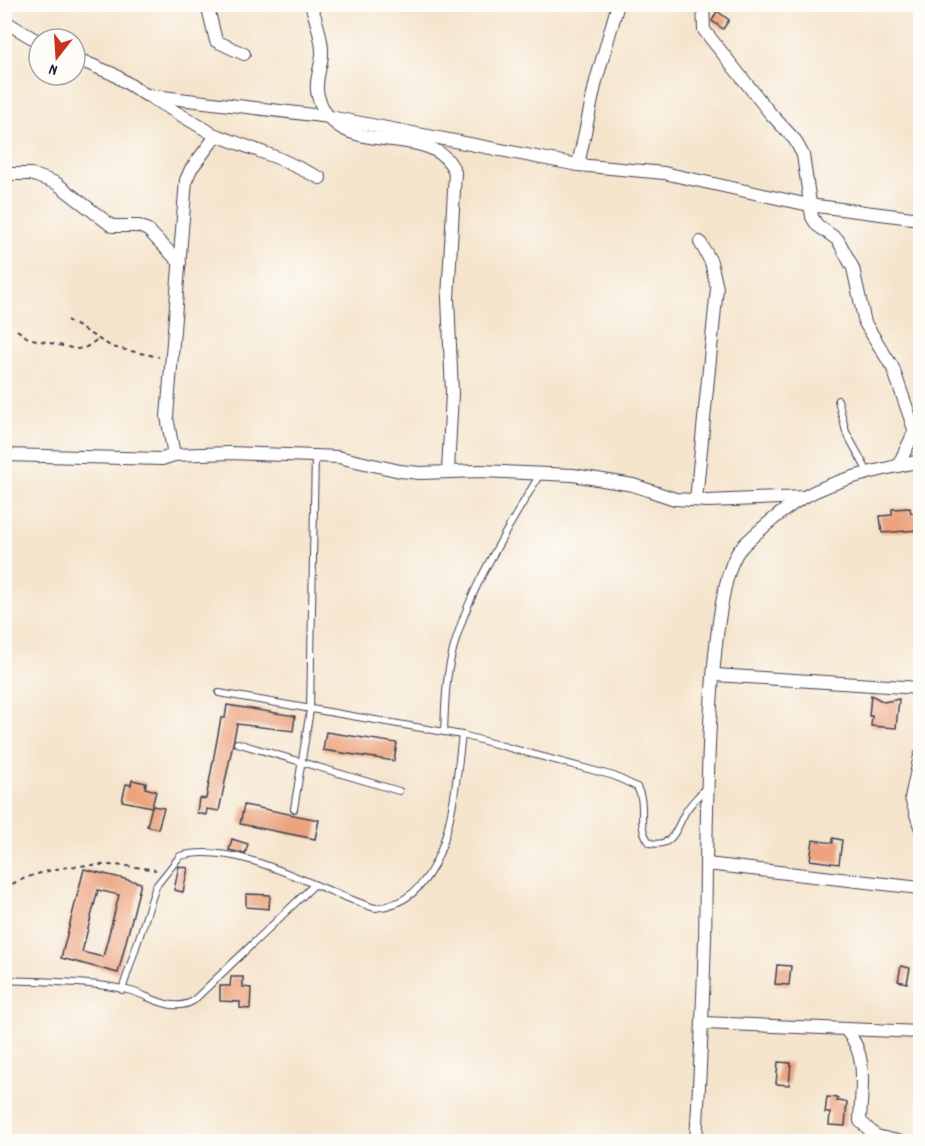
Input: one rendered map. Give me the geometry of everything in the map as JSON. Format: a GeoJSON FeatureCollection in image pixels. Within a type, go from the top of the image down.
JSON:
{"type":"FeatureCollection","features":[{"type":"Feature","properties":{"kind":"street"},"geometry":{"type":"LineString","coordinates":[[207,4],[216,41],[244,54]]}},
{"type":"Feature","properties":{"kind":"street"},"geometry":{"type":"LineString","coordinates":[[311,4],[322,50],[318,95],[330,117],[341,128],[357,135],[416,144],[437,152],[447,158],[455,172],[448,298],[452,393],[448,471]]}},
{"type":"Feature","properties":{"kind":"street"},"geometry":{"type":"LineString","coordinates":[[578,165],[596,81],[618,4]]}},
{"type":"Feature","properties":{"kind":"street"},"geometry":{"type":"LineString","coordinates":[[703,4],[704,30],[770,113],[795,140],[803,155],[808,176],[809,205],[815,222],[838,240],[853,268],[865,323],[893,368],[917,424],[898,466]]}},
{"type":"Feature","properties":{"kind":"street"},"geometry":{"type":"LineString","coordinates":[[4,21],[27,35]]}},
{"type":"Feature","properties":{"kind":"street"},"geometry":{"type":"LineString","coordinates":[[87,63],[113,74],[216,136],[278,158],[320,178]]}},
{"type":"Feature","properties":{"kind":"street"},"geometry":{"type":"LineString","coordinates":[[146,95],[330,117],[578,165],[664,173],[809,205],[921,219]]}},
{"type":"Feature","properties":{"kind":"street"},"geometry":{"type":"LineString","coordinates":[[174,455],[167,417],[186,180],[190,169],[216,136]]}},
{"type":"Feature","properties":{"kind":"street"},"geometry":{"type":"LineString","coordinates":[[4,174],[31,174],[56,183],[112,226],[139,226],[148,230],[180,263]]}},
{"type":"Feature","properties":{"kind":"street"},"geometry":{"type":"LineString","coordinates":[[696,500],[717,288],[711,262],[700,242]]}},
{"type":"Feature","properties":{"kind":"street"},"geometry":{"type":"LineString","coordinates":[[4,455],[47,454],[162,459],[174,455],[229,453],[315,456],[348,459],[399,471],[420,473],[448,471],[540,474],[616,482],[662,496],[696,500],[804,497],[869,474],[921,461]]}},
{"type":"Feature","properties":{"kind":"street"},"geometry":{"type":"LineString","coordinates":[[696,1142],[703,1023],[708,786],[722,596],[730,566],[740,549],[804,497]]}},
{"type":"Feature","properties":{"kind":"street"},"geometry":{"type":"LineString","coordinates":[[715,675],[921,688]]}},
{"type":"Feature","properties":{"kind":"street"},"geometry":{"type":"LineString","coordinates":[[921,756],[911,798],[921,827]]}},
{"type":"Feature","properties":{"kind":"street"},"geometry":{"type":"LineString","coordinates":[[707,864],[921,888]]}},
{"type":"Feature","properties":{"kind":"street"},"geometry":{"type":"LineString","coordinates":[[703,1023],[921,1032]]}},
{"type":"Feature","properties":{"kind":"street"},"geometry":{"type":"LineString","coordinates":[[846,1030],[861,1053],[863,1066],[860,1121],[876,1136],[902,1142]]}},
{"type":"Feature","properties":{"kind":"lane"},"geometry":{"type":"LineString","coordinates":[[838,400],[846,432],[869,474]]}},
{"type":"Feature","properties":{"kind":"lane"},"geometry":{"type":"LineString","coordinates":[[294,809],[310,710],[315,456]]}},
{"type":"Feature","properties":{"kind":"lane"},"geometry":{"type":"LineString","coordinates":[[444,732],[448,670],[463,619],[497,547],[540,474]]}},
{"type":"Feature","properties":{"kind":"lane"},"geometry":{"type":"LineString","coordinates":[[219,693],[462,735],[625,781],[637,788],[640,793],[642,832],[650,843],[658,845],[672,838],[686,811],[708,786]]}},
{"type":"Feature","properties":{"kind":"lane"},"geometry":{"type":"LineString","coordinates":[[122,990],[139,931],[156,886],[180,856],[207,852],[239,859],[375,908],[391,906],[406,899],[428,875],[441,853],[452,804],[462,735]]}},
{"type":"Feature","properties":{"kind":"lane"},"geometry":{"type":"LineString","coordinates":[[237,743],[399,790]]}},
{"type":"Feature","properties":{"kind":"lane"},"geometry":{"type":"LineString","coordinates":[[4,980],[122,990],[170,1006],[185,1006],[193,1001],[314,885]]}},
{"type":"Feature","properties":{"kind":"path"},"geometry":{"type":"LineString","coordinates":[[67,320],[112,347],[171,359]]}},
{"type":"Feature","properties":{"kind":"path"},"geometry":{"type":"LineString","coordinates":[[16,330],[28,338],[76,350],[85,348],[98,339]]}},
{"type":"Feature","properties":{"kind":"path"},"geometry":{"type":"LineString","coordinates":[[4,888],[43,873],[84,864],[127,865],[165,872]]}},
{"type":"Feature","properties":{"kind":"building"},"geometry":{"type":"Polygon","coordinates":[[[717,11],[729,20],[723,29],[712,21],[717,11]]]}},
{"type":"Feature","properties":{"kind":"building"},"geometry":{"type":"Polygon","coordinates":[[[910,508],[911,513],[921,513],[918,530],[882,533],[880,516],[892,515],[892,509],[910,508]]]}},
{"type":"Feature","properties":{"kind":"building"},"geometry":{"type":"Polygon","coordinates":[[[871,695],[884,702],[899,699],[896,728],[871,726],[872,716],[869,716],[871,695]]]}},
{"type":"Feature","properties":{"kind":"building"},"geometry":{"type":"Polygon","coordinates":[[[227,705],[295,716],[293,731],[237,724],[219,811],[207,809],[206,815],[197,813],[199,798],[206,799],[221,718],[225,718],[227,705]]]}},
{"type":"Feature","properties":{"kind":"building"},"geometry":{"type":"Polygon","coordinates":[[[326,732],[397,743],[394,761],[323,750],[326,732]]]}},
{"type":"Feature","properties":{"kind":"building"},"geometry":{"type":"Polygon","coordinates":[[[132,780],[146,783],[145,788],[156,791],[152,807],[122,801],[126,784],[131,785],[132,780]]]}},
{"type":"Feature","properties":{"kind":"building"},"geometry":{"type":"Polygon","coordinates":[[[244,805],[319,820],[315,839],[240,824],[244,805]]]}},
{"type":"Feature","properties":{"kind":"building"},"geometry":{"type":"Polygon","coordinates":[[[152,806],[164,808],[158,829],[147,826],[152,806]]]}},
{"type":"Feature","properties":{"kind":"building"},"geometry":{"type":"Polygon","coordinates":[[[833,838],[842,840],[839,864],[810,860],[813,840],[833,843],[833,838]]]}},
{"type":"Feature","properties":{"kind":"building"},"geometry":{"type":"Polygon","coordinates":[[[232,839],[248,844],[245,854],[229,850],[232,839]]]}},
{"type":"Feature","properties":{"kind":"building"},"geometry":{"type":"Polygon","coordinates":[[[179,866],[188,868],[183,892],[174,890],[179,866]]]}},
{"type":"Feature","properties":{"kind":"building"},"geometry":{"type":"Polygon","coordinates":[[[84,869],[141,883],[118,973],[61,958],[84,869]],[[98,890],[82,952],[103,957],[119,895],[98,890]]]}},
{"type":"Feature","properties":{"kind":"building"},"geometry":{"type":"Polygon","coordinates":[[[246,894],[270,895],[269,909],[246,907],[246,894]]]}},
{"type":"Feature","properties":{"kind":"building"},"geometry":{"type":"Polygon","coordinates":[[[777,965],[791,966],[789,985],[775,984],[777,965]]]}},
{"type":"Feature","properties":{"kind":"building"},"geometry":{"type":"Polygon","coordinates":[[[901,966],[910,968],[907,983],[898,981],[901,966]]]}},
{"type":"Feature","properties":{"kind":"building"},"geometry":{"type":"Polygon","coordinates":[[[231,977],[243,977],[243,987],[251,988],[250,1009],[240,1008],[240,1002],[220,1001],[220,986],[230,986],[231,977]]]}},
{"type":"Feature","properties":{"kind":"building"},"geometry":{"type":"Polygon","coordinates":[[[778,1062],[791,1063],[789,1085],[776,1084],[778,1062]]]}},
{"type":"Feature","properties":{"kind":"building"},"geometry":{"type":"Polygon","coordinates":[[[827,1097],[847,1102],[845,1126],[829,1125],[830,1113],[825,1113],[827,1097]]]}}]}
